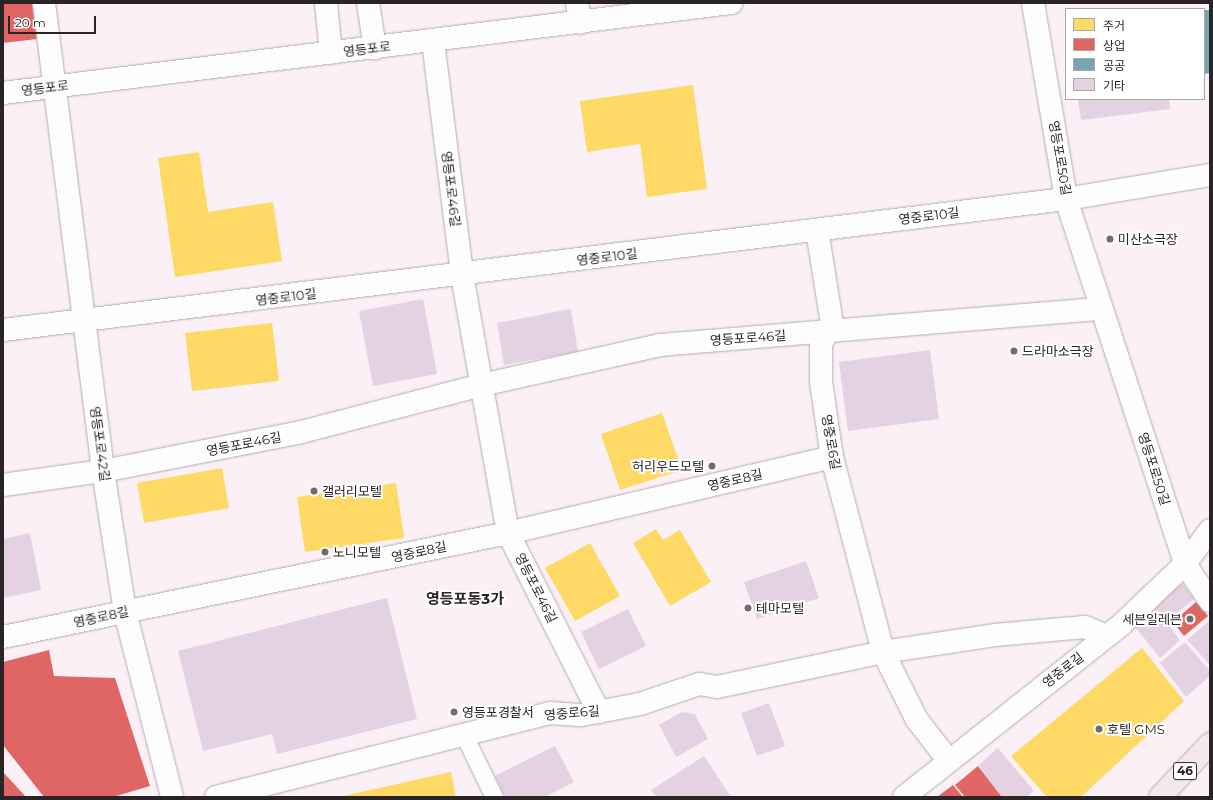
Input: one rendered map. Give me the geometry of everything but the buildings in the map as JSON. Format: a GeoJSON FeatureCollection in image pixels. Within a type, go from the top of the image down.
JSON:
{"type":"FeatureCollection","features":[{"type":"Feature","properties":{"kind":"main road","name":"46"},"geometry":{"type":"LineString","coordinates":[[1160,797],[1210,744]]}},
{"type":"Feature","properties":{"kind":"street","name":"영등포로42길"},"geometry":{"type":"LineString","coordinates":[[44,3],[103,471],[125,612],[172,797]]}},
{"type":"Feature","properties":{"kind":"street"},"geometry":{"type":"LineString","coordinates":[[326,3],[331,53]]}},
{"type":"Feature","properties":{"kind":"street"},"geometry":{"type":"LineString","coordinates":[[368,3],[375,48]]}},
{"type":"Feature","properties":{"kind":"street","name":"영등포로"},"geometry":{"type":"LineString","coordinates":[[3,93],[433,41],[578,13],[731,3]]}},
{"type":"Feature","properties":{"kind":"street","name":"영등포로50길"},"geometry":{"type":"LineString","coordinates":[[1033,3],[1066,199],[1184,564],[1210,601]]}},
{"type":"Feature","properties":{"kind":"street","name":"영등포로46길"},"geometry":{"type":"LineString","coordinates":[[433,41],[462,275],[508,533],[599,712]]}},
{"type":"Feature","properties":{"kind":"street","name":"영중로10길"},"geometry":{"type":"LineString","coordinates":[[3,330],[84,322],[1066,199],[1210,175]]}},
{"type":"Feature","properties":{"kind":"street","name":"영중로6길"},"geometry":{"type":"LineString","coordinates":[[817,230],[832,324],[821,344],[821,382],[832,457],[883,652],[917,720],[949,761]]}},
{"type":"Feature","properties":{"kind":"street"},"geometry":{"type":"LineString","coordinates":[[827,333],[1102,309]]}},
{"type":"Feature","properties":{"kind":"street","name":"영등포로46길"},"geometry":{"type":"LineString","coordinates":[[3,486],[103,471],[301,432],[481,385],[660,345],[827,333]]}},
{"type":"Feature","properties":{"kind":"street","name":"영중로8길"},"geometry":{"type":"LineString","coordinates":[[3,637],[508,533],[832,457]]}},
{"type":"Feature","properties":{"kind":"street","name":"영중로길"},"geometry":{"type":"LineString","coordinates":[[904,797],[1106,636],[1184,564],[1210,530]]}},
{"type":"Feature","properties":{"kind":"street","name":"영중로6길"},"geometry":{"type":"LineString","coordinates":[[216,797],[550,713],[581,715],[640,704],[699,684],[717,687],[883,652],[995,635],[1085,627],[1106,636]]}},
{"type":"Feature","properties":{"kind":"lane"},"geometry":{"type":"LineString","coordinates":[[464,735],[494,797]]}},
{"type":"Feature","properties":{"kind":"place","name":"미산소극장"},"geometry":{"type":"Point","coordinates":[1110,239]}},
{"type":"Feature","properties":{"kind":"place","name":"드라마소극장"},"geometry":{"type":"Point","coordinates":[1014,351]}},
{"type":"Feature","properties":{"kind":"place","name":"허리우드모텔"},"geometry":{"type":"Point","coordinates":[712,466]}},
{"type":"Feature","properties":{"kind":"place","name":"갤러리모텔"},"geometry":{"type":"Point","coordinates":[314,491]}},
{"type":"Feature","properties":{"kind":"place","name":"노니모텔"},"geometry":{"type":"Point","coordinates":[325,552]}},
{"type":"Feature","properties":{"kind":"place","name":"테마모텔"},"geometry":{"type":"Point","coordinates":[748,608]}},
{"type":"Feature","properties":{"kind":"place","name":"세븐일레븐"},"geometry":{"type":"Point","coordinates":[1190,619]}},
{"type":"Feature","properties":{"kind":"place","name":"영등포경찰서"},"geometry":{"type":"Point","coordinates":[454,712]}},
{"type":"Feature","properties":{"kind":"place","name":"호텔 GMS"},"geometry":{"type":"Point","coordinates":[1099,729]}},
{"type":"Feature","properties":{"kind":"district","name":"영등포동3가"},"geometry":{"type":"Point","coordinates":[465,599]}}]}
